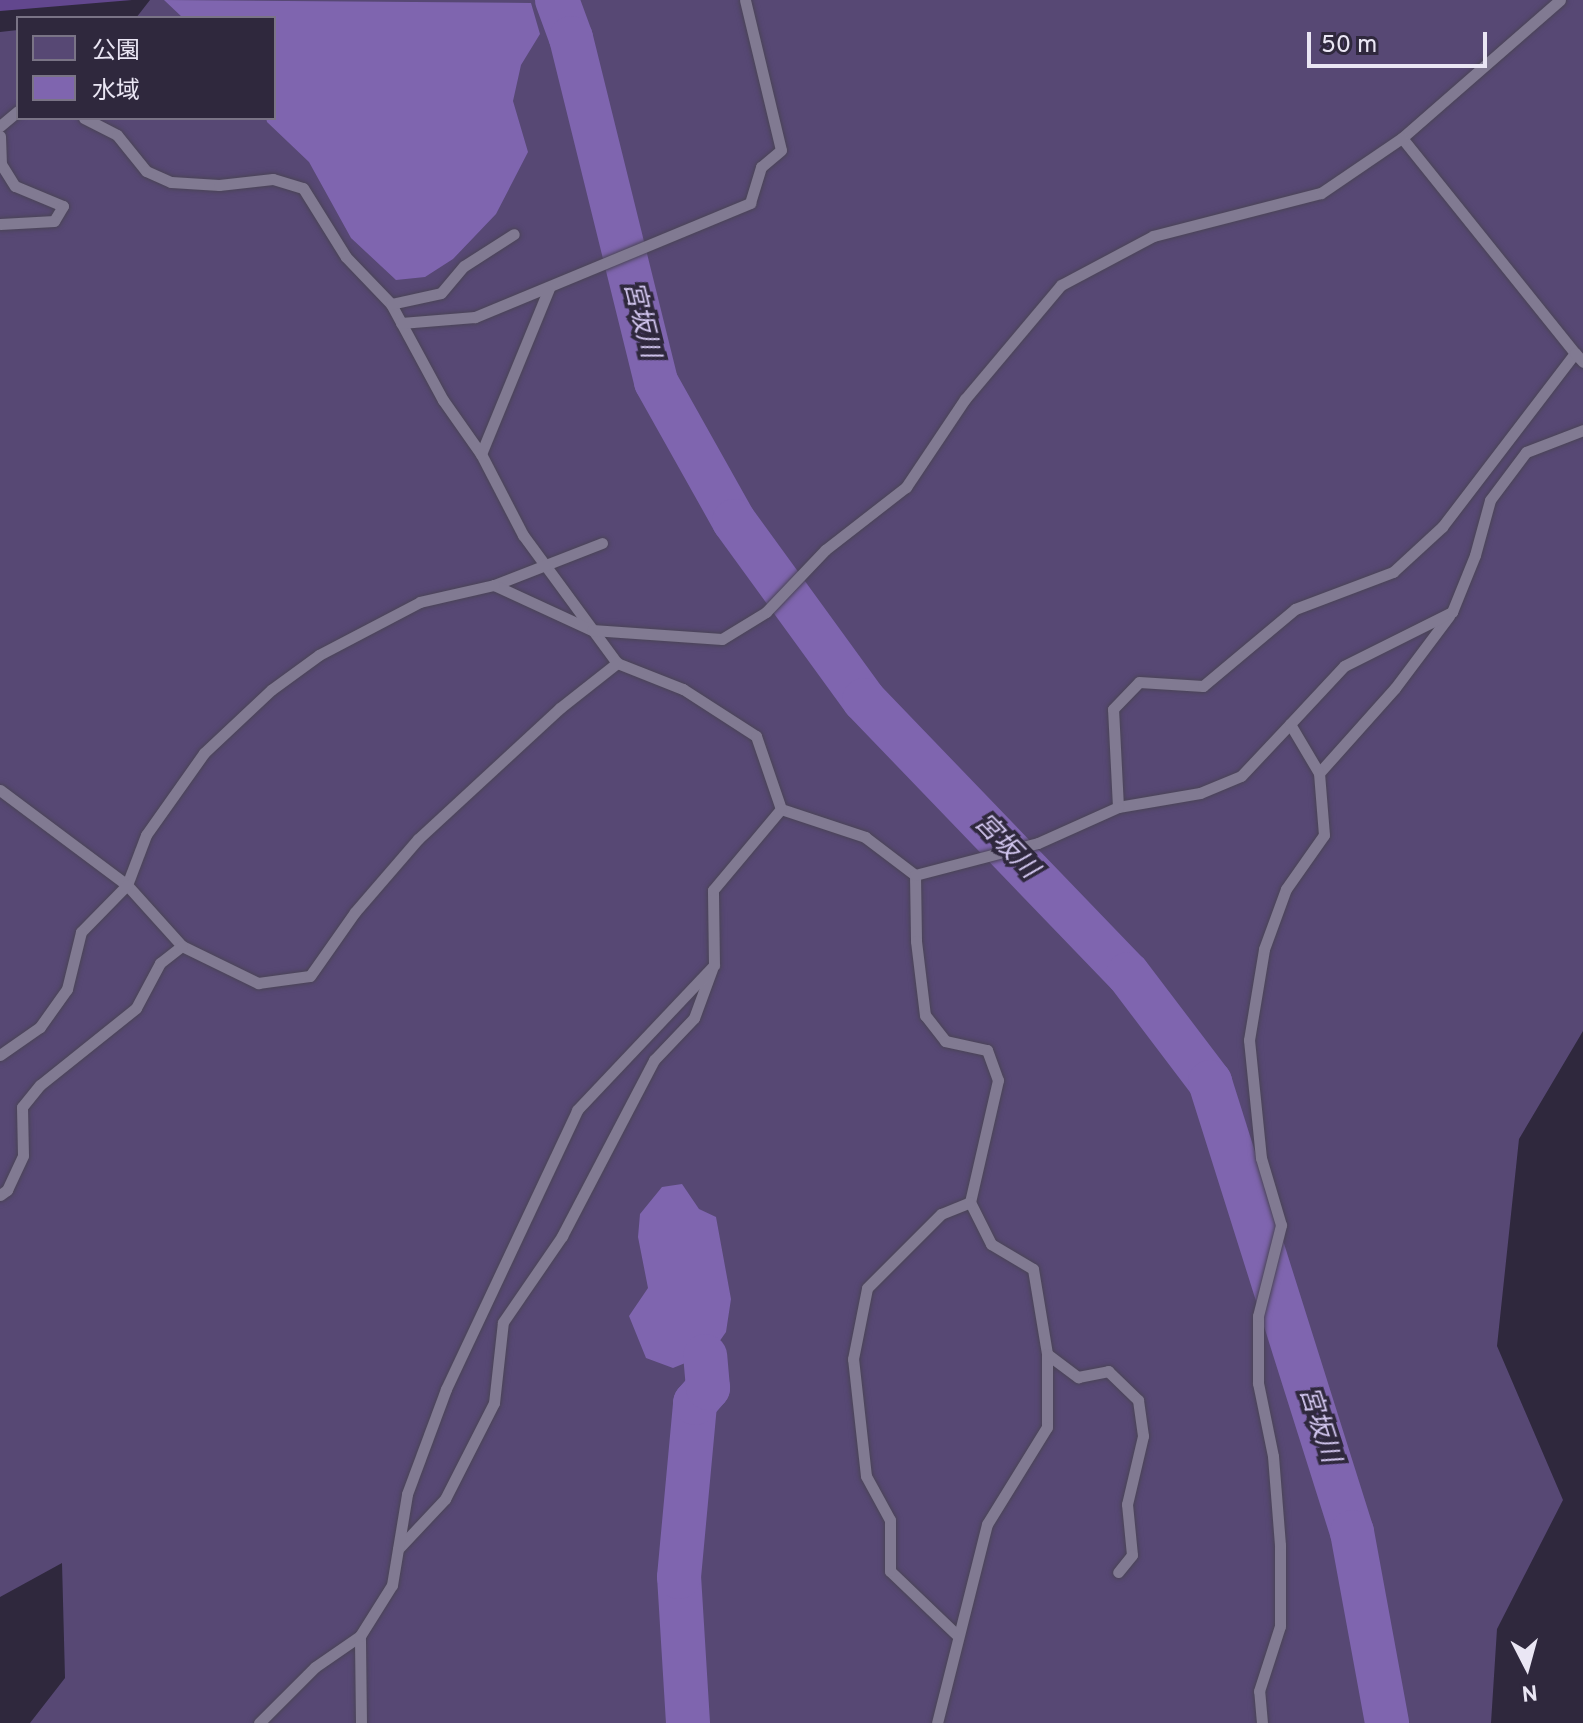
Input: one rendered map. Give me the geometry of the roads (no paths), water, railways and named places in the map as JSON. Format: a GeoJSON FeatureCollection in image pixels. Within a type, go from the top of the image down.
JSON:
{"type":"FeatureCollection","features":[{"type":"Feature","properties":{"kind":"lane"},"geometry":{"type":"LineString","coordinates":[[401,323],[475,317],[750,203],[761,167],[781,150],[745,0]]}},
{"type":"Feature","properties":{"kind":"lane"},"geometry":{"type":"LineString","coordinates":[[494,585],[592,630],[722,639],[766,612],[825,550],[906,487],[965,399],[1061,285],[1153,236],[1321,193],[1402,138],[1560,0]]}},
{"type":"Feature","properties":{"kind":"lane"},"geometry":{"type":"LineString","coordinates":[[0,126],[16,113]]}},
{"type":"Feature","properties":{"kind":"lane"},"geometry":{"type":"LineString","coordinates":[[88,120],[117,135],[146,171],[171,182],[219,185],[273,179],[303,188],[346,257],[391,304],[443,400],[481,454],[543,563],[617,663],[683,689],[756,736],[781,809]]}},
{"type":"Feature","properties":{"kind":"lane"},"geometry":{"type":"LineString","coordinates":[[0,136],[1,164],[15,186],[63,206],[54,221],[0,224]]}},
{"type":"Feature","properties":{"kind":"lane"},"geometry":{"type":"LineString","coordinates":[[1118,807],[1113,709],[1139,682],[1203,686],[1295,609],[1393,572],[1442,527],[1579,358],[1402,138]]}},
{"type":"Feature","properties":{"kind":"lane"},"geometry":{"type":"LineString","coordinates":[[391,304],[441,293],[464,266],[514,234]]}},
{"type":"Feature","properties":{"kind":"lane"},"geometry":{"type":"LineString","coordinates":[[481,454],[549,288]]}},
{"type":"Feature","properties":{"kind":"lane"},"geometry":{"type":"LineString","coordinates":[[1319,773],[1395,688],[1452,612],[1475,555],[1490,500],[1526,452],[1583,430]]}},
{"type":"Feature","properties":{"kind":"lane"},"geometry":{"type":"LineString","coordinates":[[0,1055],[40,1027],[67,989],[81,932],[127,885],[146,835],[204,753],[271,690],[319,655],[420,602],[494,585],[543,563],[602,543]]}},
{"type":"Feature","properties":{"kind":"lane"},"geometry":{"type":"LineString","coordinates":[[915,875],[1038,843],[1118,807],[1200,793],[1241,776],[1344,666],[1452,612]]}},
{"type":"Feature","properties":{"kind":"lane"},"geometry":{"type":"LineString","coordinates":[[0,790],[127,885],[182,946],[258,983],[310,976],[355,912],[418,839],[560,708],[617,663]]}},
{"type":"Feature","properties":{"kind":"lane"},"geometry":{"type":"LineString","coordinates":[[1262,1723],[1259,1691],[1280,1626],[1280,1545],[1273,1456],[1258,1383],[1258,1316],[1281,1225],[1261,1158],[1249,1040],[1264,949],[1286,889],[1324,835],[1319,773],[1290,724]]}},
{"type":"Feature","properties":{"kind":"lane"},"geometry":{"type":"LineString","coordinates":[[781,809],[865,837],[915,875]]}},
{"type":"Feature","properties":{"kind":"lane"},"geometry":{"type":"LineString","coordinates":[[398,1549],[445,1499],[494,1403],[503,1322],[562,1236],[654,1060],[694,1018],[714,965],[713,890],[781,809]]}},
{"type":"Feature","properties":{"kind":"lane"},"geometry":{"type":"LineString","coordinates":[[915,875],[916,941],[925,1015],[945,1041],[987,1050],[998,1080],[970,1202],[991,1244],[1033,1269],[1047,1354],[1047,1427],[987,1524],[937,1723]]}},
{"type":"Feature","properties":{"kind":"lane"},"geometry":{"type":"LineString","coordinates":[[0,1195],[23,1155],[22,1107],[40,1085],[136,1008],[160,963],[182,946]]}},
{"type":"Feature","properties":{"kind":"lane"},"geometry":{"type":"LineString","coordinates":[[259,1723],[315,1667],[360,1636],[392,1585],[407,1494],[446,1389],[577,1110],[714,965]]}},
{"type":"Feature","properties":{"kind":"lane"},"geometry":{"type":"LineString","coordinates":[[958,1636],[890,1571],[890,1520],[866,1476],[853,1359],[867,1288],[941,1214],[970,1202]]}},
{"type":"Feature","properties":{"kind":"lane"},"geometry":{"type":"LineString","coordinates":[[1047,1354],[1078,1377],[1108,1371],[1138,1400],[1143,1436],[1127,1504],[1132,1555],[1118,1572]]}},
{"type":"Feature","properties":{"kind":"lane"},"geometry":{"type":"LineString","coordinates":[[360,1636],[361,1723]]}},
{"type":"Feature","properties":{"kind":"water"},"geometry":{"type":"Polygon","coordinates":[[[164,0],[531,3],[540,34],[521,65],[513,101],[528,152],[496,214],[453,259],[425,277],[396,280],[351,238],[309,162],[267,122],[276,120],[276,16],[181,16],[164,0]]]}},
{"type":"Feature","properties":{"kind":"water"},"geometry":{"type":"Polygon","coordinates":[[[682,1184],[699,1209],[716,1217],[731,1299],[726,1332],[712,1352],[673,1368],[646,1358],[629,1316],[648,1288],[638,1237],[640,1214],[662,1187],[682,1184]]]}},
{"type":"Feature","properties":{"kind":"waterway","name":"宮坂川"},"geometry":{"type":"LineString","coordinates":[[557,0],[571,38],[656,382],[734,521],[864,700],[1128,974],[1210,1082],[1352,1532],[1387,1723]]}},
{"type":"Feature","properties":{"kind":"waterway"},"geometry":{"type":"LineString","coordinates":[[688,1723],[679,1577],[695,1403],[708,1388],[705,1356]]}}]}
